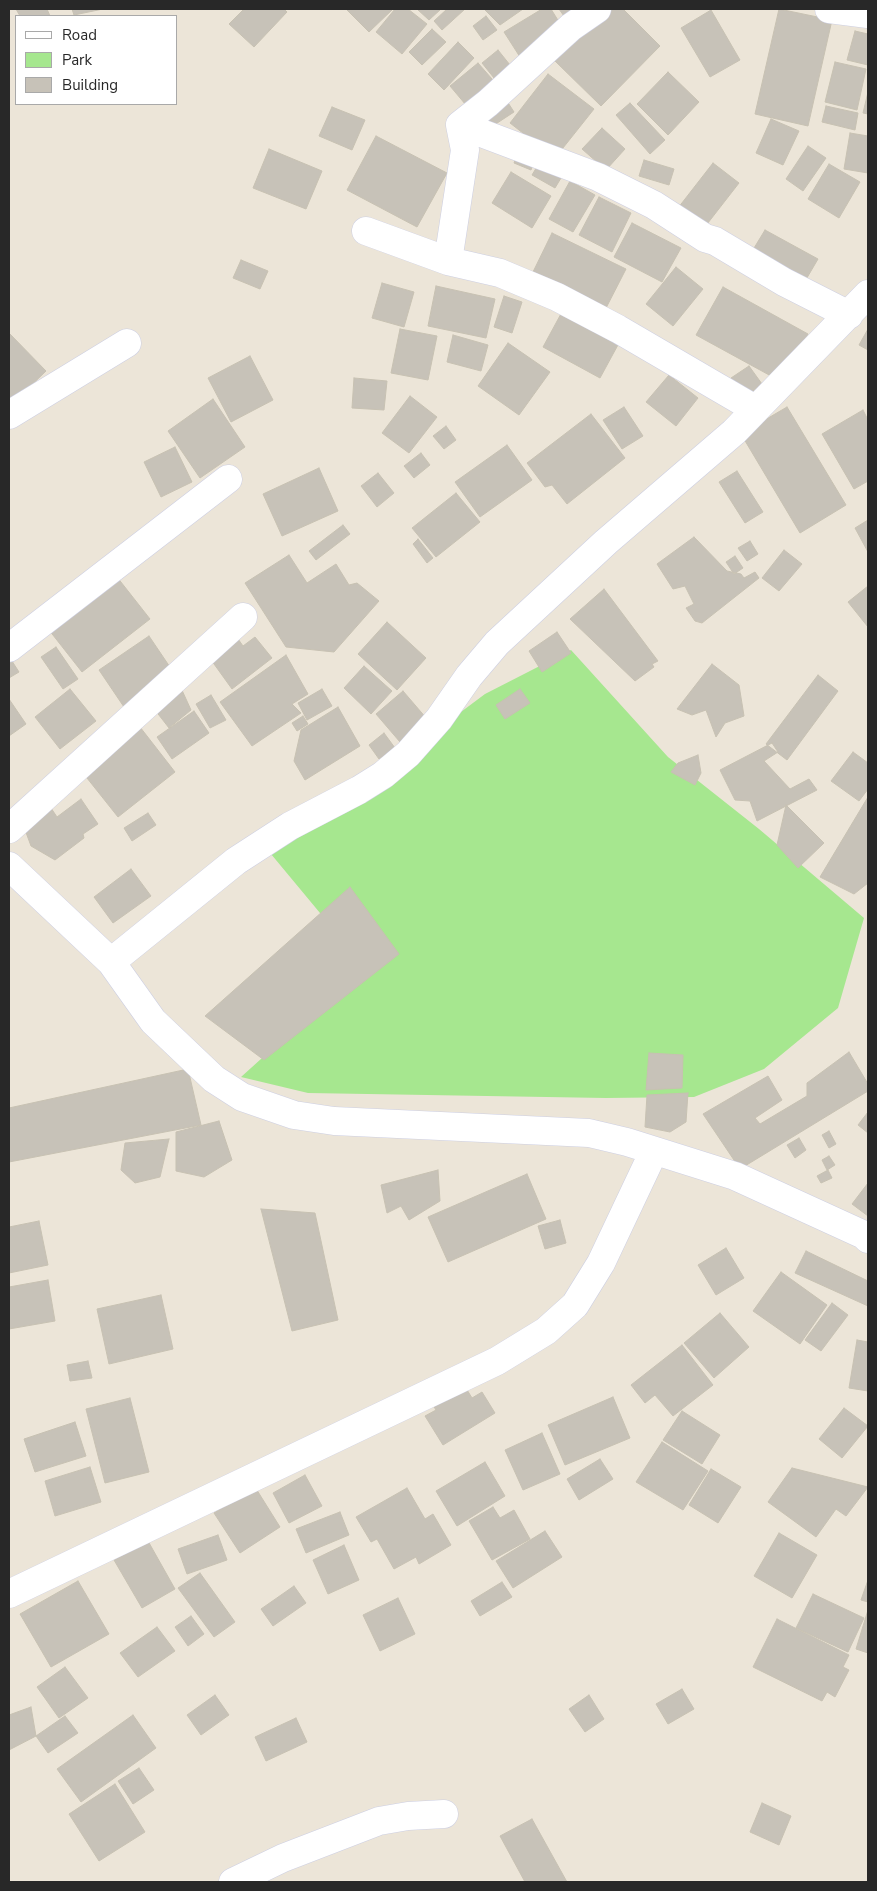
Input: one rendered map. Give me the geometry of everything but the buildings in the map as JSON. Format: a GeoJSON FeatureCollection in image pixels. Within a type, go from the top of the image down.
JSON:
{"type":"FeatureCollection","features":[{"type":"Feature","properties":{"kind":"street"},"geometry":{"type":"LineString","coordinates":[[460,125],[488,103],[571,27],[597,9]]}},
{"type":"Feature","properties":{"kind":"street"},"geometry":{"type":"LineString","coordinates":[[829,9],[868,14]]}},
{"type":"Feature","properties":{"kind":"street"},"geometry":{"type":"LineString","coordinates":[[448,261],[465,150],[460,125]]}},
{"type":"Feature","properties":{"kind":"street"},"geometry":{"type":"LineString","coordinates":[[460,125],[598,177],[654,205],[705,238],[716,241],[784,282],[849,315]]}},
{"type":"Feature","properties":{"kind":"street"},"geometry":{"type":"LineString","coordinates":[[366,231],[448,261],[500,273],[557,298],[618,329],[755,409]]}},
{"type":"Feature","properties":{"kind":"street"},"geometry":{"type":"LineString","coordinates":[[111,962],[236,861],[290,826],[384,775],[408,754],[439,719],[469,676],[498,643],[606,542],[734,432],[868,294]]}},
{"type":"Feature","properties":{"kind":"street"},"geometry":{"type":"LineString","coordinates":[[9,415],[127,343]]}},
{"type":"Feature","properties":{"kind":"street"},"geometry":{"type":"LineString","coordinates":[[9,648],[228,479]]}},
{"type":"Feature","properties":{"kind":"street"},"geometry":{"type":"LineString","coordinates":[[9,829],[243,617]]}},
{"type":"Feature","properties":{"kind":"street"},"geometry":{"type":"LineString","coordinates":[[9,866],[111,962],[153,1021],[214,1079],[242,1097],[294,1115],[334,1121],[589,1133],[627,1142],[735,1176],[864,1235],[868,1239]]}},
{"type":"Feature","properties":{"kind":"street"},"geometry":{"type":"LineString","coordinates":[[9,1594],[497,1361],[546,1332],[575,1305],[601,1262],[654,1151]]}},
{"type":"Feature","properties":{"kind":"street"},"geometry":{"type":"LineString","coordinates":[[233,1882],[283,1858],[379,1821],[408,1816],[444,1814]]}},
{"type":"Feature","properties":{"kind":"green space"},"geometry":{"type":"Polygon","coordinates":[[[571,650],[668,757],[759,829],[864,918],[838,1008],[764,1069],[694,1097],[606,1098],[308,1093],[241,1077],[364,966],[271,854],[485,694],[571,650]]]}}]}
